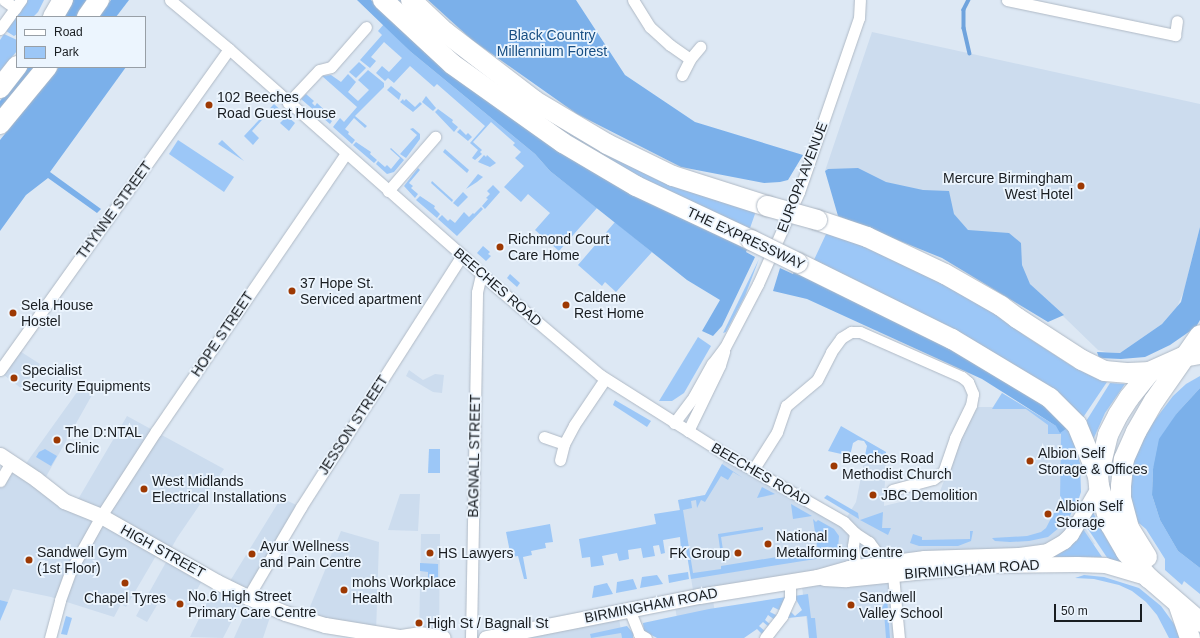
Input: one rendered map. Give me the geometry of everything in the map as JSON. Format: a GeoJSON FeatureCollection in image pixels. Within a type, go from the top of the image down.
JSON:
{"type":"FeatureCollection","features":[{"type":"Feature","properties":{"kind":"highway"},"geometry":{"type":"LineString","coordinates":[[54,16],[63,0]]}},
{"type":"Feature","properties":{"kind":"highway"},"geometry":{"type":"LineString","coordinates":[[88,16],[99,0]]}},
{"type":"Feature","properties":{"kind":"highway","name":"THE EXPRESSWAY"},"geometry":{"type":"LineString","coordinates":[[383,0],[452,64],[563,143],[636,186],[751,240],[952,339],[1050,398],[1078,425],[1098,481],[1110,524],[1126,552],[1149,578],[1200,622]]}},
{"type":"Feature","properties":{"kind":"highway","name":"THE EXPRESSWAY"},"geometry":{"type":"LineString","coordinates":[[411,0],[445,32],[535,101],[607,144],[673,176],[766,206],[817,220],[867,237],[945,274],[1001,306],[1082,360],[1105,371],[1129,373],[1150,372]]}},
{"type":"Feature","properties":{"kind":"highway"},"geometry":{"type":"LineString","coordinates":[[0,88],[16,67]]}},
{"type":"Feature","properties":{"kind":"highway"},"geometry":{"type":"LineString","coordinates":[[0,124],[46,68]]}},
{"type":"Feature","properties":{"kind":"highway"},"geometry":{"type":"LineString","coordinates":[[1200,335],[1192,356],[1136,432],[1124,458],[1121,492],[1129,528],[1138,545],[1154,565],[1200,606]]}},
{"type":"Feature","properties":{"kind":"highway"},"geometry":{"type":"LineString","coordinates":[[1098,481],[1108,435],[1129,398],[1150,372],[1192,356]]}},
{"type":"Feature","properties":{"kind":"highway"},"geometry":{"type":"LineString","coordinates":[[1178,603],[1190,638]]}},
{"type":"Feature","properties":{"kind":"street"},"geometry":{"type":"LineString","coordinates":[[0,30],[18,4],[4,0]]}},
{"type":"Feature","properties":{"kind":"street","name":"BEECHES ROAD"},"geometry":{"type":"LineString","coordinates":[[170,0],[229,50],[481,274],[605,379],[674,423],[844,522],[855,533],[869,542],[882,559],[883,569]]}},
{"type":"Feature","properties":{"kind":"street"},"geometry":{"type":"LineString","coordinates":[[633,0],[650,27],[670,45],[690,59]]}},
{"type":"Feature","properties":{"kind":"street","name":"EUROPA AVENUE"},"geometry":{"type":"LineString","coordinates":[[674,423],[694,396],[712,364],[725,347],[758,284],[799,192],[859,18],[860,0]]}},
{"type":"Feature","properties":{"kind":"street"},"geometry":{"type":"LineString","coordinates":[[1007,0],[1175,35],[1177,21]]}},
{"type":"Feature","properties":{"kind":"street"},"geometry":{"type":"LineString","coordinates":[[288,103],[319,70],[331,67],[366,27]]}},
{"type":"Feature","properties":{"kind":"street"},"geometry":{"type":"LineString","coordinates":[[682,75],[690,59],[700,47]]}},
{"type":"Feature","properties":{"kind":"street","name":"THYNNE STREET"},"geometry":{"type":"LineString","coordinates":[[0,370],[229,50]]}},
{"type":"Feature","properties":{"kind":"street"},"geometry":{"type":"LineString","coordinates":[[388,191],[435,136]]}},
{"type":"Feature","properties":{"kind":"street","name":"HOPE STREET"},"geometry":{"type":"LineString","coordinates":[[50,638],[60,600],[71,570],[100,516],[156,431],[346,154]]}},
{"type":"Feature","properties":{"kind":"street","name":"JESSON STREET"},"geometry":{"type":"LineString","coordinates":[[248,597],[301,507],[462,256]]}},
{"type":"Feature","properties":{"kind":"street","name":"BAGNALL STREET"},"geometry":{"type":"LineString","coordinates":[[471,638],[477,292],[481,274]]}},
{"type":"Feature","properties":{"kind":"street"},"geometry":{"type":"LineString","coordinates":[[753,470],[777,432],[786,406],[820,377],[829,356],[841,338],[851,332],[860,332],[962,377],[968,382],[972,394],[971,405],[955,438],[943,472],[933,479],[892,490]]}},
{"type":"Feature","properties":{"kind":"street","name":"EUROPA AVENUE"},"geometry":{"type":"LineString","coordinates":[[688,431],[720,365],[725,347]]}},
{"type":"Feature","properties":{"kind":"street"},"geometry":{"type":"LineString","coordinates":[[560,460],[564,444],[574,425],[605,379]]}},
{"type":"Feature","properties":{"kind":"street"},"geometry":{"type":"LineString","coordinates":[[544,437],[564,444]]}},
{"type":"Feature","properties":{"kind":"street"},"geometry":{"type":"LineString","coordinates":[[0,481],[5,459]]}},
{"type":"Feature","properties":{"kind":"street","name":"HIGH STREET"},"geometry":{"type":"LineString","coordinates":[[5,459],[36,479],[64,501],[100,516],[218,582],[248,597]]}},
{"type":"Feature","properties":{"kind":"street","name":"BIRMINGHAM ROAD"},"geometry":{"type":"LineString","coordinates":[[817,577],[846,579],[924,558],[1020,555],[1047,551],[1064,541],[1071,534],[1098,481]]}},
{"type":"Feature","properties":{"kind":"street"},"geometry":{"type":"LineString","coordinates":[[853,563],[855,533]]}},
{"type":"Feature","properties":{"kind":"street","name":"BIRMINGHAM ROAD"},"geometry":{"type":"LineString","coordinates":[[486,638],[699,596],[817,577],[853,563],[883,569],[983,565],[1105,565],[1149,578]]}},
{"type":"Feature","properties":{"kind":"street"},"geometry":{"type":"LineString","coordinates":[[883,569],[899,638]]}},
{"type":"Feature","properties":{"kind":"street"},"geometry":{"type":"LineString","coordinates":[[765,638],[782,616],[790,598],[790,582]]}},
{"type":"Feature","properties":{"kind":"street"},"geometry":{"type":"LineString","coordinates":[[248,597],[285,613],[325,625],[402,638],[419,634],[443,638]]}},
{"type":"Feature","properties":{"kind":"street"},"geometry":{"type":"LineString","coordinates":[[629,609],[639,634],[646,638]]}},
{"type":"Feature","properties":{"kind":"shaded area"},"geometry":{"type":"Polygon","coordinates":[[[872,32],[1200,104],[1200,227],[1184,291],[1177,307],[1162,324],[1120,353],[1098,350],[1030,284],[828,169],[825,171],[872,32]]]}},
{"type":"Feature","properties":{"kind":"shaded area"},"geometry":{"type":"Polygon","coordinates":[[[15,348],[40,364],[22,389],[0,372],[15,348]]]}},
{"type":"Feature","properties":{"kind":"shaded area"},"geometry":{"type":"Polygon","coordinates":[[[409,370],[423,380],[435,374],[444,375],[442,393],[433,392],[406,376],[409,370]]]}},
{"type":"Feature","properties":{"kind":"shaded area"},"geometry":{"type":"Polygon","coordinates":[[[80,388],[92,395],[43,482],[77,501],[127,416],[224,469],[177,538],[168,554],[160,549],[126,607],[121,604],[114,617],[51,597],[13,589],[8,602],[0,600],[0,481],[11,462],[22,469],[80,388]]]}},
{"type":"Feature","properties":{"kind":"shaded area"},"geometry":{"type":"Polygon","coordinates":[[[1002,393],[1056,426],[1066,443],[1065,490],[1058,505],[1084,526],[1095,544],[1052,557],[890,569],[899,638],[809,638],[801,580],[712,594],[719,638],[680,638],[674,600],[694,596],[678,500],[705,495],[727,455],[844,522],[856,502],[868,442],[886,452],[884,506],[925,496],[937,499],[964,429],[978,407],[993,407],[1002,393]]]}},
{"type":"Feature","properties":{"kind":"shaded area"},"geometry":{"type":"Polygon","coordinates":[[[400,494],[420,494],[418,531],[388,530],[400,494]]]}},
{"type":"Feature","properties":{"kind":"shaded area"},"geometry":{"type":"Polygon","coordinates":[[[281,498],[301,507],[245,596],[223,638],[190,637],[217,582],[227,586],[281,498]]]}},
{"type":"Feature","properties":{"kind":"shaded area"},"geometry":{"type":"Polygon","coordinates":[[[341,531],[379,542],[376,633],[305,619],[341,531]]]}},
{"type":"Feature","properties":{"kind":"shaded area"},"geometry":{"type":"Polygon","coordinates":[[[421,534],[440,534],[439,638],[419,638],[421,534]]]}},
{"type":"Feature","properties":{"kind":"shaded area"},"geometry":{"type":"Polygon","coordinates":[[[170,555],[205,575],[187,608],[163,595],[147,622],[136,616],[170,555]]]}},
{"type":"Feature","properties":{"kind":"shaded area"},"geometry":{"type":"Polygon","coordinates":[[[252,598],[273,608],[263,638],[234,638],[252,598]]]}},
{"type":"Feature","properties":{"kind":"shaded area"},"geometry":{"type":"Polygon","coordinates":[[[618,611],[622,638],[486,638],[618,611]]]}},
{"type":"Feature","properties":{"kind":"green space"},"geometry":{"type":"Polygon","coordinates":[[[28,0],[44,0],[38,12],[34,16],[17,16],[28,0]]]}},
{"type":"Feature","properties":{"kind":"green space"},"geometry":{"type":"Polygon","coordinates":[[[72,0],[90,0],[79,16],[63,16],[72,0]]]}},
{"type":"Feature","properties":{"kind":"green space"},"geometry":{"type":"Polygon","coordinates":[[[111,0],[129,0],[117,16],[99,16],[111,0]]]}},
{"type":"Feature","properties":{"kind":"green space","name":"Black Country Millennium Forest"},"geometry":{"type":"Polygon","coordinates":[[[357,0],[371,0],[454,74],[749,245],[746,252],[755,257],[722,326],[713,336],[702,331],[720,300],[687,280],[550,171],[535,154],[411,52],[357,0]]]}},
{"type":"Feature","properties":{"kind":"green space"},"geometry":{"type":"Polygon","coordinates":[[[391,0],[401,0],[485,70],[756,211],[749,231],[617,166],[551,125],[475,74],[391,0]]]}},
{"type":"Feature","properties":{"kind":"green space","name":"Black Country Millennium Forest"},"geometry":{"type":"Polygon","coordinates":[[[428,0],[576,0],[625,75],[695,122],[803,155],[788,180],[780,182],[764,183],[681,167],[577,114],[472,40],[428,0]]]}},
{"type":"Feature","properties":{"kind":"green space"},"geometry":{"type":"Polygon","coordinates":[[[16,17],[16,35],[14,36],[6,31],[16,17]]]}},
{"type":"Feature","properties":{"kind":"green space"},"geometry":{"type":"Polygon","coordinates":[[[384,24],[411,52],[535,154],[550,171],[597,208],[559,251],[535,230],[550,213],[528,194],[521,202],[504,187],[524,166],[515,158],[521,152],[513,145],[515,143],[491,122],[473,142],[482,150],[480,152],[482,154],[475,160],[472,158],[478,150],[470,143],[485,126],[437,84],[434,87],[410,66],[394,83],[388,78],[385,81],[376,73],[382,66],[389,72],[402,58],[384,42],[371,57],[376,61],[370,68],[360,60],[382,35],[378,31],[384,24]]]}},
{"type":"Feature","properties":{"kind":"green space"},"geometry":{"type":"Polygon","coordinates":[[[4,34],[16,40],[16,52],[0,71],[0,40],[4,34]]]}},
{"type":"Feature","properties":{"kind":"green space"},"geometry":{"type":"Polygon","coordinates":[[[359,62],[366,68],[356,78],[349,72],[359,62]]]}},
{"type":"Feature","properties":{"kind":"green space"},"geometry":{"type":"Polygon","coordinates":[[[25,68],[37,68],[0,112],[0,101],[25,68]]]}},
{"type":"Feature","properties":{"kind":"green space"},"geometry":{"type":"Polygon","coordinates":[[[58,68],[125,68],[50,172],[101,209],[97,213],[48,178],[26,195],[0,231],[0,140],[58,68]]]}},
{"type":"Feature","properties":{"kind":"green space"},"geometry":{"type":"Polygon","coordinates":[[[368,70],[384,83],[384,87],[355,116],[367,126],[365,128],[354,118],[345,129],[355,140],[352,144],[333,127],[340,118],[344,122],[357,107],[322,76],[331,75],[341,82],[348,74],[356,82],[348,92],[358,101],[369,90],[358,80],[368,70]]]}},
{"type":"Feature","properties":{"kind":"green space"},"geometry":{"type":"Polygon","coordinates":[[[391,86],[401,94],[399,100],[387,90],[391,86]]]}},
{"type":"Feature","properties":{"kind":"green space"},"geometry":{"type":"Polygon","coordinates":[[[306,94],[314,101],[312,103],[315,106],[317,103],[331,116],[329,119],[332,121],[330,124],[301,99],[306,94]]]}},
{"type":"Feature","properties":{"kind":"green space"},"geometry":{"type":"Polygon","coordinates":[[[426,96],[436,108],[433,111],[422,102],[426,96]]]}},
{"type":"Feature","properties":{"kind":"green space"},"geometry":{"type":"Polygon","coordinates":[[[403,99],[404,101],[406,99],[415,107],[420,102],[422,104],[413,112],[400,102],[403,99]]]}},
{"type":"Feature","properties":{"kind":"green space"},"geometry":{"type":"Polygon","coordinates":[[[274,104],[285,114],[281,117],[272,109],[252,131],[259,138],[253,145],[244,136],[274,104]]]}},
{"type":"Feature","properties":{"kind":"green space"},"geometry":{"type":"Polygon","coordinates":[[[438,109],[453,120],[452,122],[458,127],[454,132],[435,112],[438,109]]]}},
{"type":"Feature","properties":{"kind":"green space"},"geometry":{"type":"Polygon","coordinates":[[[287,116],[295,123],[289,131],[280,123],[287,116]]]}},
{"type":"Feature","properties":{"kind":"green space"},"geometry":{"type":"Polygon","coordinates":[[[413,128],[420,134],[420,139],[406,158],[400,154],[417,135],[410,129],[413,128]]]}},
{"type":"Feature","properties":{"kind":"green space"},"geometry":{"type":"Polygon","coordinates":[[[460,129],[466,135],[468,133],[472,137],[468,141],[457,132],[460,129]]]}},
{"type":"Feature","properties":{"kind":"green space"},"geometry":{"type":"Polygon","coordinates":[[[178,140],[234,177],[224,192],[169,154],[178,140]]]}},
{"type":"Feature","properties":{"kind":"green space"},"geometry":{"type":"Polygon","coordinates":[[[222,140],[244,161],[218,144],[222,140]]]}},
{"type":"Feature","properties":{"kind":"green space"},"geometry":{"type":"Polygon","coordinates":[[[356,142],[371,152],[370,154],[377,160],[374,163],[353,145],[356,142]]]}},
{"type":"Feature","properties":{"kind":"green space"},"geometry":{"type":"Polygon","coordinates":[[[391,148],[404,160],[394,172],[387,174],[376,164],[378,161],[385,167],[387,165],[391,169],[400,158],[390,149],[391,148]]]}},
{"type":"Feature","properties":{"kind":"green space"},"geometry":{"type":"Polygon","coordinates":[[[445,149],[469,170],[467,173],[443,152],[445,149]]]}},
{"type":"Feature","properties":{"kind":"green space"},"geometry":{"type":"Polygon","coordinates":[[[484,155],[486,157],[487,155],[496,163],[490,167],[478,162],[484,155]]]}},
{"type":"Feature","properties":{"kind":"green space"},"geometry":{"type":"Polygon","coordinates":[[[418,168],[420,170],[409,183],[413,186],[411,188],[418,194],[415,198],[404,186],[418,168]]]}},
{"type":"Feature","properties":{"kind":"green space"},"geometry":{"type":"Polygon","coordinates":[[[858,168],[886,182],[923,190],[949,191],[954,214],[968,230],[1009,233],[1021,243],[1022,265],[1030,284],[1064,315],[1048,322],[942,258],[838,216],[825,171],[828,169],[858,168]]]}},
{"type":"Feature","properties":{"kind":"green space"},"geometry":{"type":"Polygon","coordinates":[[[478,174],[483,177],[466,189],[478,174]]]}},
{"type":"Feature","properties":{"kind":"green space"},"geometry":{"type":"Polygon","coordinates":[[[432,181],[453,200],[452,202],[431,183],[432,181]]]}},
{"type":"Feature","properties":{"kind":"green space"},"geometry":{"type":"Polygon","coordinates":[[[493,185],[500,192],[485,209],[482,206],[490,194],[487,191],[493,185]]]}},
{"type":"Feature","properties":{"kind":"green space"},"geometry":{"type":"Polygon","coordinates":[[[463,192],[468,197],[458,207],[453,203],[463,192]]]}},
{"type":"Feature","properties":{"kind":"green space"},"geometry":{"type":"Polygon","coordinates":[[[420,196],[435,206],[434,208],[440,214],[437,218],[416,200],[420,196]]]}},
{"type":"Feature","properties":{"kind":"green space"},"geometry":{"type":"Polygon","coordinates":[[[481,207],[483,209],[457,236],[438,219],[442,215],[448,221],[450,219],[455,223],[464,212],[469,217],[481,207]]]}},
{"type":"Feature","properties":{"kind":"green space"},"geometry":{"type":"Polygon","coordinates":[[[615,222],[652,252],[616,292],[605,282],[602,286],[578,265],[615,222]]]}},
{"type":"Feature","properties":{"kind":"green space"},"geometry":{"type":"Polygon","coordinates":[[[1200,227],[1200,320],[1196,327],[1170,345],[1145,357],[1121,359],[1099,358],[1097,352],[1120,353],[1162,324],[1181,302],[1200,227]]]}},
{"type":"Feature","properties":{"kind":"green space"},"geometry":{"type":"Polygon","coordinates":[[[827,232],[875,249],[994,310],[1024,335],[1075,368],[1107,382],[1082,419],[813,262],[827,232]]]}},
{"type":"Feature","properties":{"kind":"green space"},"geometry":{"type":"Polygon","coordinates":[[[483,246],[490,252],[488,254],[491,256],[486,261],[477,253],[483,246]]]}},
{"type":"Feature","properties":{"kind":"green space"},"geometry":{"type":"Polygon","coordinates":[[[759,259],[745,296],[726,332],[723,333],[759,259]]]}},
{"type":"Feature","properties":{"kind":"green space"},"geometry":{"type":"Polygon","coordinates":[[[780,268],[793,274],[796,268],[882,310],[1024,390],[1070,426],[1060,433],[1056,426],[982,379],[807,299],[773,291],[780,268]]]}},
{"type":"Feature","properties":{"kind":"green space"},"geometry":{"type":"Polygon","coordinates":[[[510,274],[520,283],[517,287],[507,278],[510,274]]]}},
{"type":"Feature","properties":{"kind":"green space"},"geometry":{"type":"Polygon","coordinates":[[[698,337],[711,346],[684,393],[672,401],[659,401],[698,337]]]}},
{"type":"Feature","properties":{"kind":"green space"},"geometry":{"type":"Polygon","coordinates":[[[1200,376],[1200,388],[1177,413],[1153,469],[1152,495],[1160,520],[1178,551],[1200,568],[1200,594],[1184,581],[1182,585],[1165,570],[1165,559],[1146,529],[1134,519],[1129,485],[1133,458],[1148,429],[1173,396],[1186,384],[1200,376]]]}},
{"type":"Feature","properties":{"kind":"green space"},"geometry":{"type":"Polygon","coordinates":[[[1110,383],[1125,384],[1105,413],[1093,440],[1085,423],[1110,383]]]}},
{"type":"Feature","properties":{"kind":"green space"},"geometry":{"type":"Polygon","coordinates":[[[1200,388],[1200,568],[1178,551],[1160,520],[1152,495],[1153,469],[1159,439],[1177,413],[1200,388]]]}},
{"type":"Feature","properties":{"kind":"green space"},"geometry":{"type":"Polygon","coordinates":[[[1002,393],[1056,426],[1067,427],[1074,442],[1080,463],[1081,492],[1078,501],[1067,521],[1048,537],[1029,541],[1010,542],[995,541],[992,538],[1027,536],[1041,532],[1046,528],[1060,501],[1061,434],[1048,434],[1048,425],[1026,409],[992,409],[1002,393]]]}},
{"type":"Feature","properties":{"kind":"green space"},"geometry":{"type":"Polygon","coordinates":[[[615,400],[651,421],[647,427],[613,405],[615,400]]]}},
{"type":"Feature","properties":{"kind":"green space"},"geometry":{"type":"Polygon","coordinates":[[[841,426],[886,452],[886,464],[882,464],[884,455],[874,453],[872,462],[864,460],[867,446],[864,441],[858,440],[853,443],[850,456],[828,451],[841,426]]]}},
{"type":"Feature","properties":{"kind":"green space"},"geometry":{"type":"Polygon","coordinates":[[[45,449],[57,456],[51,466],[36,457],[39,452],[45,449]]]}},
{"type":"Feature","properties":{"kind":"green space"},"geometry":{"type":"Polygon","coordinates":[[[429,449],[440,449],[440,473],[428,473],[429,449]]]}},
{"type":"Feature","properties":{"kind":"green space"},"geometry":{"type":"Polygon","coordinates":[[[722,464],[743,478],[733,472],[728,480],[721,476],[705,502],[701,500],[697,508],[696,500],[691,501],[692,508],[683,510],[693,573],[721,569],[721,566],[777,557],[778,559],[818,552],[813,519],[816,522],[818,520],[834,529],[839,536],[838,549],[828,557],[691,579],[686,549],[681,550],[680,537],[663,540],[665,553],[661,554],[659,545],[653,546],[655,556],[643,558],[641,548],[628,550],[629,559],[619,561],[617,553],[602,556],[604,565],[591,567],[590,557],[582,558],[579,539],[656,524],[654,514],[680,510],[678,500],[705,495],[722,464]]]}},
{"type":"Feature","properties":{"kind":"green space"},"geometry":{"type":"Polygon","coordinates":[[[762,487],[775,494],[757,498],[762,487]]]}},
{"type":"Feature","properties":{"kind":"green space"},"geometry":{"type":"Polygon","coordinates":[[[827,495],[858,513],[859,519],[824,498],[827,495]]]}},
{"type":"Feature","properties":{"kind":"green space"},"geometry":{"type":"Polygon","coordinates":[[[791,504],[812,516],[793,519],[791,504]]]}},
{"type":"Feature","properties":{"kind":"green space"},"geometry":{"type":"Polygon","coordinates":[[[883,512],[882,528],[891,528],[888,535],[860,520],[883,512]]]}},
{"type":"Feature","properties":{"kind":"green space"},"geometry":{"type":"Polygon","coordinates":[[[1093,512],[1106,538],[1119,558],[1119,562],[1108,559],[1086,526],[1093,512]]]}},
{"type":"Feature","properties":{"kind":"green space"},"geometry":{"type":"Polygon","coordinates":[[[550,524],[553,542],[545,543],[546,548],[531,551],[532,555],[523,557],[527,579],[524,579],[518,556],[511,557],[506,532],[550,524]]]}},
{"type":"Feature","properties":{"kind":"green space"},"geometry":{"type":"Polygon","coordinates":[[[763,527],[763,530],[721,537],[725,563],[722,563],[718,534],[763,527]]]}},
{"type":"Feature","properties":{"kind":"green space"},"geometry":{"type":"Polygon","coordinates":[[[1083,529],[1102,557],[1052,557],[1073,542],[1083,529]]]}},
{"type":"Feature","properties":{"kind":"green space"},"geometry":{"type":"Polygon","coordinates":[[[970,531],[973,531],[971,541],[958,546],[919,546],[910,543],[913,534],[922,537],[922,540],[970,539],[970,531]]]}},
{"type":"Feature","properties":{"kind":"green space"},"geometry":{"type":"Polygon","coordinates":[[[420,563],[438,564],[438,589],[428,589],[428,572],[420,571],[420,563]]]}},
{"type":"Feature","properties":{"kind":"green space"},"geometry":{"type":"Polygon","coordinates":[[[688,572],[689,579],[669,583],[668,575],[688,572]]]}},
{"type":"Feature","properties":{"kind":"green space"},"geometry":{"type":"Polygon","coordinates":[[[657,575],[663,584],[640,588],[642,577],[657,575]]]}},
{"type":"Feature","properties":{"kind":"green space"},"geometry":{"type":"Polygon","coordinates":[[[1084,575],[1104,577],[1139,588],[1161,606],[1177,628],[1180,638],[1169,638],[1157,615],[1146,602],[1132,591],[1119,585],[1094,579],[1075,578],[1084,575]]]}},
{"type":"Feature","properties":{"kind":"green space"},"geometry":{"type":"Polygon","coordinates":[[[633,579],[637,589],[616,593],[617,582],[633,579]]]}},
{"type":"Feature","properties":{"kind":"green space"},"geometry":{"type":"Polygon","coordinates":[[[607,583],[613,594],[592,598],[594,586],[607,583]]]}},
{"type":"Feature","properties":{"kind":"green space"},"geometry":{"type":"Polygon","coordinates":[[[808,594],[811,618],[815,618],[817,638],[809,638],[807,616],[788,618],[789,610],[795,616],[802,610],[794,596],[808,594]]]}},
{"type":"Feature","properties":{"kind":"green space"},"geometry":{"type":"Polygon","coordinates":[[[786,597],[781,611],[773,607],[770,612],[778,616],[775,620],[768,615],[765,620],[771,625],[769,627],[763,622],[759,626],[766,632],[763,635],[757,629],[744,638],[657,638],[644,631],[643,623],[709,609],[786,597]]]}},
{"type":"Feature","properties":{"kind":"green space"},"geometry":{"type":"Polygon","coordinates":[[[887,597],[890,638],[886,638],[884,612],[875,612],[883,606],[887,597]]]}},
{"type":"Feature","properties":{"kind":"green space"},"geometry":{"type":"Polygon","coordinates":[[[0,600],[8,602],[0,621],[0,600]]]}},
{"type":"Feature","properties":{"kind":"green space"},"geometry":{"type":"Polygon","coordinates":[[[66,616],[72,618],[67,635],[61,634],[66,616]]]}},
{"type":"Feature","properties":{"kind":"green space"},"geometry":{"type":"Polygon","coordinates":[[[627,626],[633,633],[633,638],[622,638],[621,633],[591,638],[590,634],[627,626]]]}},
{"type":"Feature","properties":{"kind":"waterway"},"geometry":{"type":"LineString","coordinates":[[969,0],[964,10],[964,28],[970,53]]}},
{"type":"Feature","properties":{"kind":"place","name":"102 Beeches Road Guest House"},"geometry":{"type":"Point","coordinates":[209,105]}},
{"type":"Feature","properties":{"kind":"place","name":"Mercure Birmingham West Hotel"},"geometry":{"type":"Point","coordinates":[1081,186]}},
{"type":"Feature","properties":{"kind":"place","name":"Richmond Court Care Home"},"geometry":{"type":"Point","coordinates":[500,247]}},
{"type":"Feature","properties":{"kind":"place","name":"37 Hope St. Serviced apartment"},"geometry":{"type":"Point","coordinates":[292,291]}},
{"type":"Feature","properties":{"kind":"place","name":"Caldene Rest Home"},"geometry":{"type":"Point","coordinates":[566,305]}},
{"type":"Feature","properties":{"kind":"place","name":"Sela House Hostel"},"geometry":{"type":"Point","coordinates":[13,313]}},
{"type":"Feature","properties":{"kind":"place","name":"Specialist Security Equipments"},"geometry":{"type":"Point","coordinates":[14,378]}},
{"type":"Feature","properties":{"kind":"place","name":"The D:NTAL Clinic"},"geometry":{"type":"Point","coordinates":[57,440]}},
{"type":"Feature","properties":{"kind":"place","name":"Albion Self Storage & Offices"},"geometry":{"type":"Point","coordinates":[1030,461]}},
{"type":"Feature","properties":{"kind":"place","name":"Beeches Road Methodist Church"},"geometry":{"type":"Point","coordinates":[834,466]}},
{"type":"Feature","properties":{"kind":"place","name":"West Midlands Electrical Installations"},"geometry":{"type":"Point","coordinates":[144,489]}},
{"type":"Feature","properties":{"kind":"place","name":"JBC Demolition"},"geometry":{"type":"Point","coordinates":[873,495]}},
{"type":"Feature","properties":{"kind":"place","name":"Albion Self Storage"},"geometry":{"type":"Point","coordinates":[1048,514]}},
{"type":"Feature","properties":{"kind":"place","name":"National Metalforming Centre"},"geometry":{"type":"Point","coordinates":[768,544]}},
{"type":"Feature","properties":{"kind":"place","name":"HS Lawyers"},"geometry":{"type":"Point","coordinates":[430,553]}},
{"type":"Feature","properties":{"kind":"place","name":"FK Group"},"geometry":{"type":"Point","coordinates":[738,553]}},
{"type":"Feature","properties":{"kind":"place","name":"Ayur Wellness and Pain Centre"},"geometry":{"type":"Point","coordinates":[252,554]}},
{"type":"Feature","properties":{"kind":"place","name":"Sandwell Gym (1st Floor)"},"geometry":{"type":"Point","coordinates":[29,560]}},
{"type":"Feature","properties":{"kind":"place","name":"Chapel Tyres"},"geometry":{"type":"Point","coordinates":[125,583]}},
{"type":"Feature","properties":{"kind":"place","name":"mohs Workplace Health"},"geometry":{"type":"Point","coordinates":[344,590]}},
{"type":"Feature","properties":{"kind":"place","name":"No.6 High Street Primary Care Centre"},"geometry":{"type":"Point","coordinates":[180,604]}},
{"type":"Feature","properties":{"kind":"place","name":"Sandwell Valley School"},"geometry":{"type":"Point","coordinates":[851,605]}},
{"type":"Feature","properties":{"kind":"place","name":"High St / Bagnall St"},"geometry":{"type":"Point","coordinates":[419,623]}}]}
